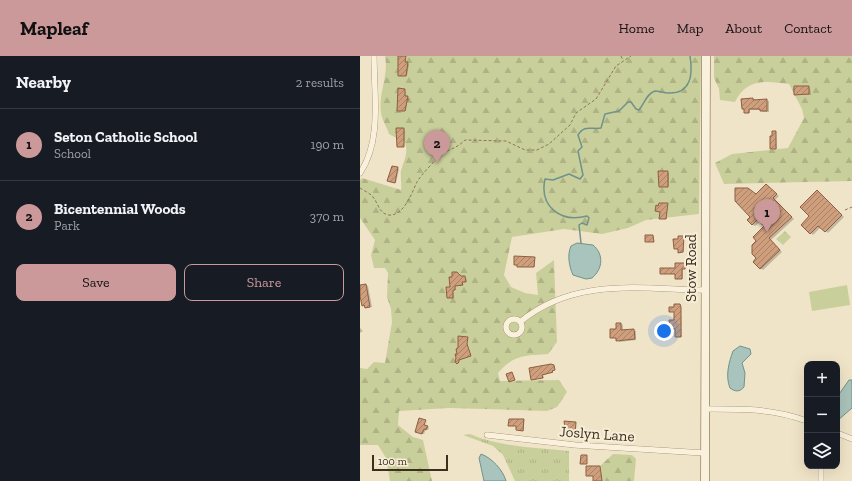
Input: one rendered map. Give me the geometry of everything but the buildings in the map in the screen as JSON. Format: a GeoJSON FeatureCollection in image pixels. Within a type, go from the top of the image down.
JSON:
{"type":"FeatureCollection","features":[{"type":"Feature","properties":{"kind":"street"},"geometry":{"type":"LineString","coordinates":[[360,173],[370,155],[373,140],[374,56]]}},
{"type":"Feature","properties":{"kind":"street","name":"Stow Road"},"geometry":{"type":"LineString","coordinates":[[705,481],[706,56]]}},
{"type":"Feature","properties":{"kind":"street"},"geometry":{"type":"LineString","coordinates":[[520,322],[551,301],[579,292],[606,289],[705,290]]}},
{"type":"Feature","properties":{"kind":"street"},"geometry":{"type":"LineString","coordinates":[[705,409],[755,408],[773,411],[804,420]]}},
{"type":"Feature","properties":{"kind":"street"},"geometry":{"type":"LineString","coordinates":[[840,434],[852,439]]}},
{"type":"Feature","properties":{"kind":"street","name":"Joslyn Lane"},"geometry":{"type":"LineString","coordinates":[[487,435],[582,445],[704,453]]}},
{"type":"Feature","properties":{"kind":"street"},"geometry":{"type":"LineString","coordinates":[[821,469],[821,481]]}},
{"type":"Feature","properties":{"kind":"path"},"geometry":{"type":"LineString","coordinates":[[622,56],[623,61]]}},
{"type":"Feature","properties":{"kind":"path"},"geometry":{"type":"LineString","coordinates":[[360,188],[373,197],[382,211],[387,215],[391,215],[400,210],[411,200],[417,182],[422,175],[446,152],[454,150],[465,140],[506,141],[525,150],[537,150],[549,144],[570,125],[576,113],[596,99],[610,76],[623,61],[631,56]]}},
{"type":"Feature","properties":{"kind":"path"},"geometry":{"type":"LineString","coordinates":[[845,210],[852,207]]}},
{"type":"Feature","properties":{"kind":"green space"},"geometry":{"type":"Polygon","coordinates":[[[385,56],[701,56],[699,214],[646,220],[628,228],[602,234],[564,229],[512,237],[504,275],[511,287],[525,293],[538,295],[536,273],[554,260],[557,342],[548,354],[520,357],[510,362],[498,373],[500,381],[559,380],[567,392],[557,407],[547,411],[449,408],[399,411],[398,425],[413,437],[423,440],[432,481],[390,481],[386,458],[378,445],[360,445],[360,368],[367,369],[374,362],[385,363],[392,322],[391,309],[387,297],[388,273],[385,268],[374,268],[371,255],[375,240],[360,218],[360,180],[362,178],[401,190],[401,171],[406,150],[405,143],[389,134],[382,116],[380,106],[386,70],[385,56]]]}},
{"type":"Feature","properties":{"kind":"green space"},"geometry":{"type":"Polygon","coordinates":[[[714,56],[852,56],[852,181],[724,184],[715,163],[732,154],[788,148],[804,118],[802,109],[789,84],[772,82],[758,83],[745,89],[735,102],[720,100],[719,89],[714,78],[714,56]]]}},
{"type":"Feature","properties":{"kind":"green space"},"geometry":{"type":"Polygon","coordinates":[[[785,231],[791,237],[783,245],[776,239],[785,231]]]}},
{"type":"Feature","properties":{"kind":"green space"},"geometry":{"type":"Polygon","coordinates":[[[847,285],[850,305],[812,311],[809,292],[847,285]]]}},
{"type":"Feature","properties":{"kind":"green space"},"geometry":{"type":"Polygon","coordinates":[[[470,434],[494,442],[531,448],[569,451],[569,481],[515,481],[503,455],[493,446],[463,435],[470,434]]]}},
{"type":"Feature","properties":{"kind":"green space"},"geometry":{"type":"Polygon","coordinates":[[[613,454],[632,455],[636,459],[634,481],[602,481],[600,466],[613,454]]]}},
{"type":"Feature","properties":{"kind":"water"},"geometry":{"type":"Polygon","coordinates":[[[577,243],[593,245],[599,253],[601,262],[600,266],[592,278],[586,279],[573,275],[569,253],[571,246],[577,243]]]}},
{"type":"Feature","properties":{"kind":"water"},"geometry":{"type":"Polygon","coordinates":[[[740,346],[750,349],[751,354],[742,363],[745,373],[744,387],[739,391],[736,391],[730,388],[728,369],[733,351],[740,346]]]}},
{"type":"Feature","properties":{"kind":"water"},"geometry":{"type":"Polygon","coordinates":[[[849,380],[852,380],[852,408],[840,418],[840,397],[840,393],[849,380]]]}},
{"type":"Feature","properties":{"kind":"water"},"geometry":{"type":"Polygon","coordinates":[[[481,454],[489,458],[496,465],[505,477],[506,481],[484,481],[479,458],[481,454]]]}},
{"type":"Feature","properties":{"kind":"waterway"},"geometry":{"type":"LineString","coordinates":[[581,243],[579,225],[582,223],[587,225],[589,218],[587,216],[577,218],[569,217],[554,211],[545,198],[545,179],[553,180],[569,174],[580,179],[583,175],[578,151],[582,147],[578,135],[586,128],[601,128],[605,114],[619,111],[628,102],[631,102],[636,109],[639,110],[652,92],[668,93],[682,90],[689,82],[691,70],[690,56]]}},
{"type":"Feature","properties":{"kind":"place","name":"Bicentennial Woods"},"geometry":{"type":"Point","coordinates":[437,163]}},
{"type":"Feature","properties":{"kind":"place","name":"Seton Catholic School"},"geometry":{"type":"Point","coordinates":[767,232]}}]}
